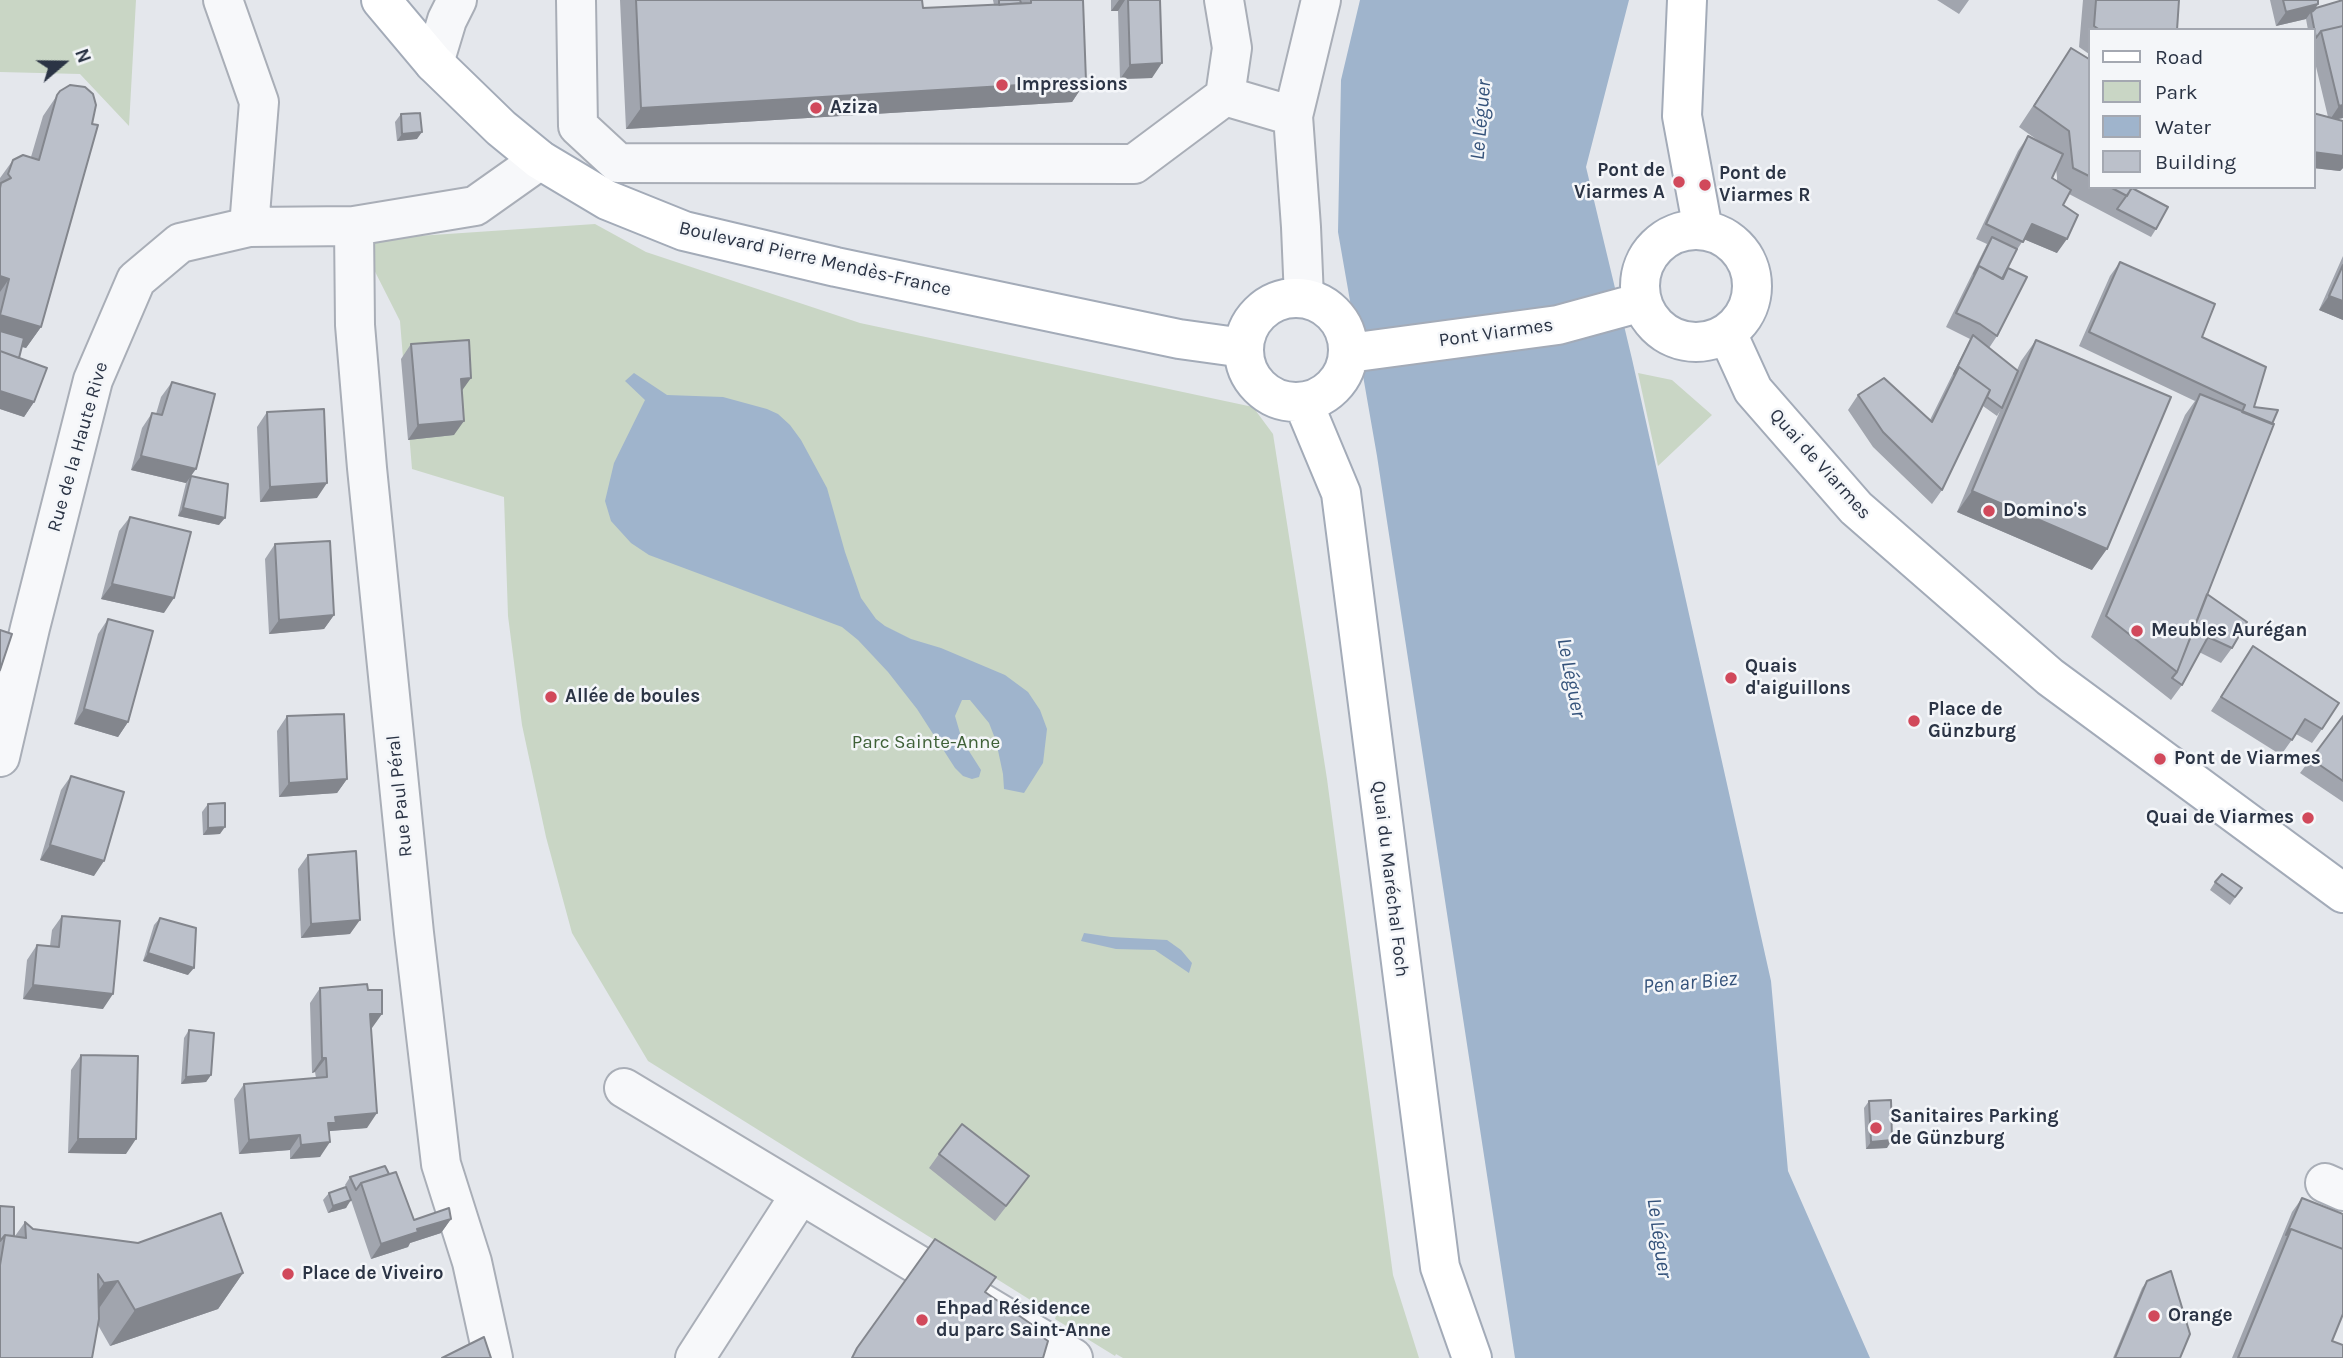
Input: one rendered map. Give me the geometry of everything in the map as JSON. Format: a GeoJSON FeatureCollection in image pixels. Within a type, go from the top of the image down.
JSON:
{"type":"FeatureCollection","features":[{"type":"Feature","properties":{"kind":"main road","name":"Boulevard Pierre Mendès-France"},"geometry":{"type":"LineString","coordinates":[[381,0],[434,63],[501,128],[540,160],[607,200],[684,231],[836,267],[1179,339],[1244,348]]}},
{"type":"Feature","properties":{"kind":"main road"},"geometry":{"type":"LineString","coordinates":[[1688,0],[1682,116],[1703,230]]}},
{"type":"Feature","properties":{"kind":"main road"},"geometry":{"type":"LineString","coordinates":[[1703,230],[1721,236],[1737,247],[1747,264],[1752,283],[1750,302],[1741,320],[1727,333],[1712,340],[1694,343],[1677,340],[1661,331],[1634,304],[1648,256],[1658,244],[1679,233],[1703,230]]}},
{"type":"Feature","properties":{"kind":"main road"},"geometry":{"type":"LineString","coordinates":[[1304,298],[1325,306],[1338,319],[1353,352],[1335,386],[1321,397],[1303,402],[1285,401],[1268,394],[1255,382],[1247,366],[1244,348],[1247,333],[1255,317],[1269,306],[1286,299],[1304,298]]}},
{"type":"Feature","properties":{"kind":"main road","name":"Pont Viarmes"},"geometry":{"type":"LineString","coordinates":[[1353,352],[1558,325],[1634,304]]}},
{"type":"Feature","properties":{"kind":"main road","name":"Quai de Viarmes"},"geometry":{"type":"LineString","coordinates":[[1727,333],[1753,390],[1856,508],[2050,677],[2340,893]]}},
{"type":"Feature","properties":{"kind":"main road","name":"Quai du Maréchal Foch"},"geometry":{"type":"LineString","coordinates":[[1303,402],[1340,493],[1440,1267],[1472,1358]]}},
{"type":"Feature","properties":{"kind":"street"},"geometry":{"type":"LineString","coordinates":[[223,0],[259,102],[249,227]]}},
{"type":"Feature","properties":{"kind":"street"},"geometry":{"type":"LineString","coordinates":[[434,63],[447,20],[457,0]]}},
{"type":"Feature","properties":{"kind":"street"},"geometry":{"type":"LineString","coordinates":[[576,0],[578,125],[618,163],[1134,164],[1225,96],[1232,48],[1224,0]]}},
{"type":"Feature","properties":{"kind":"street"},"geometry":{"type":"LineString","coordinates":[[1304,298],[1293,116],[1321,0]]}},
{"type":"Feature","properties":{"kind":"street"},"geometry":{"type":"LineString","coordinates":[[1225,96],[1293,116]]}},
{"type":"Feature","properties":{"kind":"street","name":"Rue de la Haute Rive"},"geometry":{"type":"LineString","coordinates":[[0,757],[15,624],[93,380],[136,280],[180,243],[249,227],[354,226],[475,206],[540,160]]}},
{"type":"Feature","properties":{"kind":"street","name":"Rue Paul Péral"},"geometry":{"type":"LineString","coordinates":[[354,226],[355,324],[367,468],[439,1150],[472,1262],[493,1358]]}},
{"type":"Feature","properties":{"kind":"street"},"geometry":{"type":"LineString","coordinates":[[624,1088],[1073,1358]]}},
{"type":"Feature","properties":{"kind":"street"},"geometry":{"type":"LineString","coordinates":[[695,1358],[800,1195]]}},
{"type":"Feature","properties":{"kind":"green space"},"geometry":{"type":"Polygon","coordinates":[[[0,0],[136,0],[129,126],[80,74],[0,72],[0,0]]]}},
{"type":"Feature","properties":{"kind":"green space","name":"Parc Sainte-Anne"},"geometry":{"type":"Polygon","coordinates":[[[595,224],[646,252],[860,323],[1253,407],[1273,434],[1327,779],[1393,1275],[1419,1358],[1115,1356],[1055,1319],[1056,1316],[648,1061],[572,933],[546,837],[522,725],[508,616],[504,497],[412,469],[400,321],[359,240],[595,224]]]}},
{"type":"Feature","properties":{"kind":"green space"},"geometry":{"type":"Polygon","coordinates":[[[1638,373],[1672,380],[1712,415],[1658,466],[1638,373]]]}},
{"type":"Feature","properties":{"kind":"water"},"geometry":{"type":"Polygon","coordinates":[[[1360,0],[1629,0],[1586,167],[1632,359],[1771,981],[1788,1171],[1870,1358],[1515,1358],[1377,456],[1338,232],[1341,80],[1360,0]]]}},
{"type":"Feature","properties":{"kind":"water"},"geometry":{"type":"Polygon","coordinates":[[[634,373],[667,395],[723,397],[767,409],[778,414],[790,425],[827,488],[861,598],[876,619],[911,639],[941,648],[1005,675],[1028,692],[1040,710],[1047,729],[1043,763],[1024,793],[1004,789],[996,741],[989,723],[970,700],[962,700],[955,716],[962,740],[981,770],[979,777],[972,779],[963,776],[955,768],[917,709],[888,672],[842,627],[649,555],[631,543],[611,521],[605,501],[614,463],[645,400],[625,381],[634,373]]]}},
{"type":"Feature","properties":{"kind":"water"},"geometry":{"type":"Polygon","coordinates":[[[1084,933],[1167,940],[1181,950],[1192,963],[1189,973],[1155,950],[1116,949],[1081,941],[1084,933]]]}},
{"type":"Feature","properties":{"kind":"building"},"geometry":{"type":"Polygon","coordinates":[[[636,0],[922,0],[923,8],[1031,3],[1031,0],[1083,0],[1086,81],[641,108],[636,0]]]}},
{"type":"Feature","properties":{"kind":"building"},"geometry":{"type":"Polygon","coordinates":[[[999,0],[1020,0],[1021,3],[999,5],[999,0]]]}},
{"type":"Feature","properties":{"kind":"building"},"geometry":{"type":"Polygon","coordinates":[[[1128,0],[1160,0],[1162,63],[1130,65],[1128,0]]]}},
{"type":"Feature","properties":{"kind":"building"},"geometry":{"type":"Polygon","coordinates":[[[2096,0],[2179,0],[2177,28],[2094,26],[2096,0]]]}},
{"type":"Feature","properties":{"kind":"building"},"geometry":{"type":"Polygon","coordinates":[[[2283,0],[2318,0],[2318,4],[2286,12],[2283,0]]]}},
{"type":"Feature","properties":{"kind":"building"},"geometry":{"type":"Polygon","coordinates":[[[2343,0],[2343,26],[2321,31],[2316,38],[2311,12],[2343,0]]]}},
{"type":"Feature","properties":{"kind":"building"},"geometry":{"type":"Polygon","coordinates":[[[2343,26],[2343,105],[2339,106],[2321,31],[2343,26]]]}},
{"type":"Feature","properties":{"kind":"building"},"geometry":{"type":"Polygon","coordinates":[[[2071,48],[2088,58],[2088,176],[2073,168],[2069,131],[2034,106],[2071,48]]]}},
{"type":"Feature","properties":{"kind":"building"},"geometry":{"type":"Polygon","coordinates":[[[70,85],[85,87],[93,94],[96,105],[92,124],[98,125],[41,327],[0,315],[9,279],[0,276],[0,188],[1,183],[11,178],[8,174],[13,160],[23,155],[39,160],[57,95],[70,85]]]}},
{"type":"Feature","properties":{"kind":"building"},"geometry":{"type":"Polygon","coordinates":[[[420,113],[422,132],[402,134],[401,114],[420,113]]]}},
{"type":"Feature","properties":{"kind":"building"},"geometry":{"type":"Polygon","coordinates":[[[2315,114],[2343,121],[2343,156],[2315,152],[2315,114]]]}},
{"type":"Feature","properties":{"kind":"building"},"geometry":{"type":"Polygon","coordinates":[[[2028,136],[2063,154],[2052,178],[2071,190],[2063,205],[2078,215],[2067,239],[2032,224],[2023,242],[1986,224],[2028,136]]]}},
{"type":"Feature","properties":{"kind":"building"},"geometry":{"type":"Polygon","coordinates":[[[2114,189],[2131,189],[2127,196],[2114,189]]]}},
{"type":"Feature","properties":{"kind":"building"},"geometry":{"type":"Polygon","coordinates":[[[2131,189],[2168,207],[2156,229],[2117,209],[2131,189]]]}},
{"type":"Feature","properties":{"kind":"building"},"geometry":{"type":"Polygon","coordinates":[[[1992,237],[2017,249],[2002,279],[1979,266],[1974,274],[1992,237]]]}},
{"type":"Feature","properties":{"kind":"building"},"geometry":{"type":"Polygon","coordinates":[[[2120,262],[2215,304],[2202,337],[2266,367],[2254,407],[2278,410],[2272,424],[2242,412],[2245,405],[2089,332],[2120,262]]]}},
{"type":"Feature","properties":{"kind":"building"},"geometry":{"type":"Polygon","coordinates":[[[2343,265],[2343,301],[2329,296],[2343,265]]]}},
{"type":"Feature","properties":{"kind":"building"},"geometry":{"type":"Polygon","coordinates":[[[1979,266],[2003,279],[2008,268],[2027,277],[1997,336],[1980,324],[1956,313],[1979,266]]]}},
{"type":"Feature","properties":{"kind":"building"},"geometry":{"type":"Polygon","coordinates":[[[0,331],[24,338],[19,358],[0,351],[0,331]]]}},
{"type":"Feature","properties":{"kind":"building"},"geometry":{"type":"Polygon","coordinates":[[[1973,335],[2018,371],[2002,408],[1987,397],[1990,390],[1959,367],[1954,374],[1973,335]]]}},
{"type":"Feature","properties":{"kind":"building"},"geometry":{"type":"Polygon","coordinates":[[[469,340],[471,378],[461,379],[464,421],[418,425],[411,344],[469,340]]]}},
{"type":"Feature","properties":{"kind":"building"},"geometry":{"type":"Polygon","coordinates":[[[2036,340],[2171,397],[2107,549],[1972,491],[2036,340]]]}},
{"type":"Feature","properties":{"kind":"building"},"geometry":{"type":"Polygon","coordinates":[[[0,351],[47,368],[34,402],[0,391],[0,351]]]}},
{"type":"Feature","properties":{"kind":"building"},"geometry":{"type":"Polygon","coordinates":[[[1959,367],[1990,390],[1942,490],[1883,432],[1858,395],[1884,378],[1932,422],[1959,367]]]}},
{"type":"Feature","properties":{"kind":"building"},"geometry":{"type":"Polygon","coordinates":[[[172,382],[215,394],[196,469],[141,456],[152,413],[162,415],[172,382]]]}},
{"type":"Feature","properties":{"kind":"building"},"geometry":{"type":"Polygon","coordinates":[[[2200,394],[2274,424],[2177,672],[2106,616],[2200,394]]]}},
{"type":"Feature","properties":{"kind":"building"},"geometry":{"type":"Polygon","coordinates":[[[324,409],[327,483],[270,487],[267,412],[324,409]]]}},
{"type":"Feature","properties":{"kind":"building"},"geometry":{"type":"Polygon","coordinates":[[[191,476],[228,484],[225,518],[183,508],[191,476]]]}},
{"type":"Feature","properties":{"kind":"building"},"geometry":{"type":"Polygon","coordinates":[[[130,517],[191,532],[174,598],[112,584],[130,517]]]}},
{"type":"Feature","properties":{"kind":"building"},"geometry":{"type":"Polygon","coordinates":[[[330,541],[334,615],[279,620],[275,544],[330,541]]]}},
{"type":"Feature","properties":{"kind":"building"},"geometry":{"type":"Polygon","coordinates":[[[2207,594],[2247,622],[2232,648],[2208,637],[2182,685],[2172,678],[2177,672],[2207,594]]]}},
{"type":"Feature","properties":{"kind":"building"},"geometry":{"type":"Polygon","coordinates":[[[108,619],[153,631],[128,722],[84,709],[108,619]]]}},
{"type":"Feature","properties":{"kind":"building"},"geometry":{"type":"Polygon","coordinates":[[[0,630],[12,634],[0,670],[0,630]]]}},
{"type":"Feature","properties":{"kind":"building"},"geometry":{"type":"Polygon","coordinates":[[[2253,646],[2339,703],[2322,729],[2305,719],[2292,740],[2221,697],[2253,646]]]}},
{"type":"Feature","properties":{"kind":"building"},"geometry":{"type":"Polygon","coordinates":[[[344,714],[347,779],[289,783],[287,716],[344,714]]]}},
{"type":"Feature","properties":{"kind":"building"},"geometry":{"type":"Polygon","coordinates":[[[2343,716],[2343,781],[2311,759],[2343,716]]]}},
{"type":"Feature","properties":{"kind":"building"},"geometry":{"type":"Polygon","coordinates":[[[71,776],[124,792],[104,861],[50,845],[71,776]]]}},
{"type":"Feature","properties":{"kind":"building"},"geometry":{"type":"Polygon","coordinates":[[[225,803],[225,827],[208,828],[208,804],[225,803]]]}},
{"type":"Feature","properties":{"kind":"building"},"geometry":{"type":"Polygon","coordinates":[[[356,851],[360,920],[311,924],[308,855],[356,851]]]}},
{"type":"Feature","properties":{"kind":"building"},"geometry":{"type":"Polygon","coordinates":[[[2222,874],[2242,888],[2235,897],[2215,882],[2222,874]]]}},
{"type":"Feature","properties":{"kind":"building"},"geometry":{"type":"Polygon","coordinates":[[[62,916],[120,921],[113,994],[33,985],[37,945],[59,947],[62,916]]]}},
{"type":"Feature","properties":{"kind":"building"},"geometry":{"type":"Polygon","coordinates":[[[160,918],[196,928],[194,968],[148,953],[160,918]]]}},
{"type":"Feature","properties":{"kind":"building"},"geometry":{"type":"Polygon","coordinates":[[[367,984],[368,990],[382,990],[382,1014],[370,1014],[377,1113],[335,1117],[336,1123],[328,1123],[330,1142],[301,1145],[300,1135],[249,1140],[244,1084],[327,1077],[326,1058],[322,1058],[320,988],[367,984]]]}},
{"type":"Feature","properties":{"kind":"building"},"geometry":{"type":"Polygon","coordinates":[[[189,1030],[214,1033],[211,1075],[186,1077],[189,1030]]]}},
{"type":"Feature","properties":{"kind":"building"},"geometry":{"type":"Polygon","coordinates":[[[81,1055],[138,1056],[136,1139],[78,1139],[81,1055]]]}},
{"type":"Feature","properties":{"kind":"building","name":"Sanitaires Parking de Günzburg"},"geometry":{"type":"Polygon","coordinates":[[[1891,1100],[1892,1140],[1871,1142],[1869,1101],[1891,1100]]]}},
{"type":"Feature","properties":{"kind":"building"},"geometry":{"type":"Polygon","coordinates":[[[962,1124],[1029,1176],[1006,1206],[939,1154],[962,1124]]]}},
{"type":"Feature","properties":{"kind":"building"},"geometry":{"type":"Polygon","coordinates":[[[385,1166],[389,1174],[361,1183],[356,1190],[350,1177],[385,1166]]]}},
{"type":"Feature","properties":{"kind":"building"},"geometry":{"type":"Polygon","coordinates":[[[396,1172],[414,1220],[449,1208],[451,1219],[381,1244],[361,1183],[396,1172]]]}},
{"type":"Feature","properties":{"kind":"building"},"geometry":{"type":"Polygon","coordinates":[[[346,1187],[351,1200],[333,1206],[329,1193],[346,1187]]]}},
{"type":"Feature","properties":{"kind":"building"},"geometry":{"type":"Polygon","coordinates":[[[2302,1198],[2343,1214],[2343,1249],[2291,1229],[2286,1235],[2302,1198]]]}},
{"type":"Feature","properties":{"kind":"building"},"geometry":{"type":"Polygon","coordinates":[[[0,1206],[14,1207],[14,1236],[5,1235],[0,1241],[0,1206]]]}},
{"type":"Feature","properties":{"kind":"building"},"geometry":{"type":"Polygon","coordinates":[[[221,1213],[243,1273],[135,1310],[118,1281],[104,1283],[98,1274],[99,1319],[92,1358],[0,1358],[0,1265],[5,1235],[26,1238],[25,1222],[33,1229],[138,1243],[221,1213]]]}},
{"type":"Feature","properties":{"kind":"building"},"geometry":{"type":"Polygon","coordinates":[[[2291,1229],[2343,1249],[2343,1314],[2332,1341],[2343,1345],[2343,1358],[2238,1358],[2291,1229]]]}},
{"type":"Feature","properties":{"kind":"building"},"geometry":{"type":"Polygon","coordinates":[[[935,1239],[996,1277],[985,1292],[1034,1326],[1031,1329],[1048,1341],[1043,1358],[852,1358],[935,1239]]]}},
{"type":"Feature","properties":{"kind":"building","name":"Orange"},"geometry":{"type":"Polygon","coordinates":[[[2171,1271],[2190,1334],[2180,1358],[2115,1358],[2147,1281],[2171,1271]]]}},
{"type":"Feature","properties":{"kind":"building"},"geometry":{"type":"Polygon","coordinates":[[[484,1337],[491,1358],[442,1358],[484,1337]]]}},
{"type":"Feature","properties":{"kind":"place","name":"Impressions"},"geometry":{"type":"Point","coordinates":[1002,85]}},
{"type":"Feature","properties":{"kind":"place","name":"Aziza"},"geometry":{"type":"Point","coordinates":[816,108]}},
{"type":"Feature","properties":{"kind":"place","name":"Pont de Viarmes A"},"geometry":{"type":"Point","coordinates":[1679,182]}},
{"type":"Feature","properties":{"kind":"place","name":"Pont de Viarmes R"},"geometry":{"type":"Point","coordinates":[1705,185]}},
{"type":"Feature","properties":{"kind":"place","name":"Domino's"},"geometry":{"type":"Point","coordinates":[1989,511]}},
{"type":"Feature","properties":{"kind":"place","name":"Meubles Aurégan"},"geometry":{"type":"Point","coordinates":[2137,631]}},
{"type":"Feature","properties":{"kind":"place","name":"Quais d'aiguillons"},"geometry":{"type":"Point","coordinates":[1731,678]}},
{"type":"Feature","properties":{"kind":"place","name":"Allée de boules"},"geometry":{"type":"Point","coordinates":[551,697]}},
{"type":"Feature","properties":{"kind":"place","name":"Place de Günzburg"},"geometry":{"type":"Point","coordinates":[1914,721]}},
{"type":"Feature","properties":{"kind":"place","name":"Pont de Viarmes"},"geometry":{"type":"Point","coordinates":[2160,759]}},
{"type":"Feature","properties":{"kind":"place","name":"Quai de Viarmes"},"geometry":{"type":"Point","coordinates":[2308,818]}},
{"type":"Feature","properties":{"kind":"place","name":"Sanitaires Parking de Günzburg"},"geometry":{"type":"Point","coordinates":[1876,1128]}},
{"type":"Feature","properties":{"kind":"place","name":"Place de Viveiro"},"geometry":{"type":"Point","coordinates":[288,1274]}},
{"type":"Feature","properties":{"kind":"place","name":"Orange"},"geometry":{"type":"Point","coordinates":[2154,1316]}},
{"type":"Feature","properties":{"kind":"place","name":"Ehpad Résidence du parc Saint-Anne"},"geometry":{"type":"Point","coordinates":[922,1320]}},
{"type":"Feature","properties":{"kind":"water label","name":"Le Léguer"},"geometry":{"type":"Point","coordinates":[1481,120]}},
{"type":"Feature","properties":{"kind":"water label","name":"Le Léguer"},"geometry":{"type":"Point","coordinates":[1571,678]}},
{"type":"Feature","properties":{"kind":"water label","name":"Pen ar Biez"},"geometry":{"type":"Point","coordinates":[1690,983]}},
{"type":"Feature","properties":{"kind":"water label","name":"Le Léguer"},"geometry":{"type":"Point","coordinates":[1659,1238]}}]}
